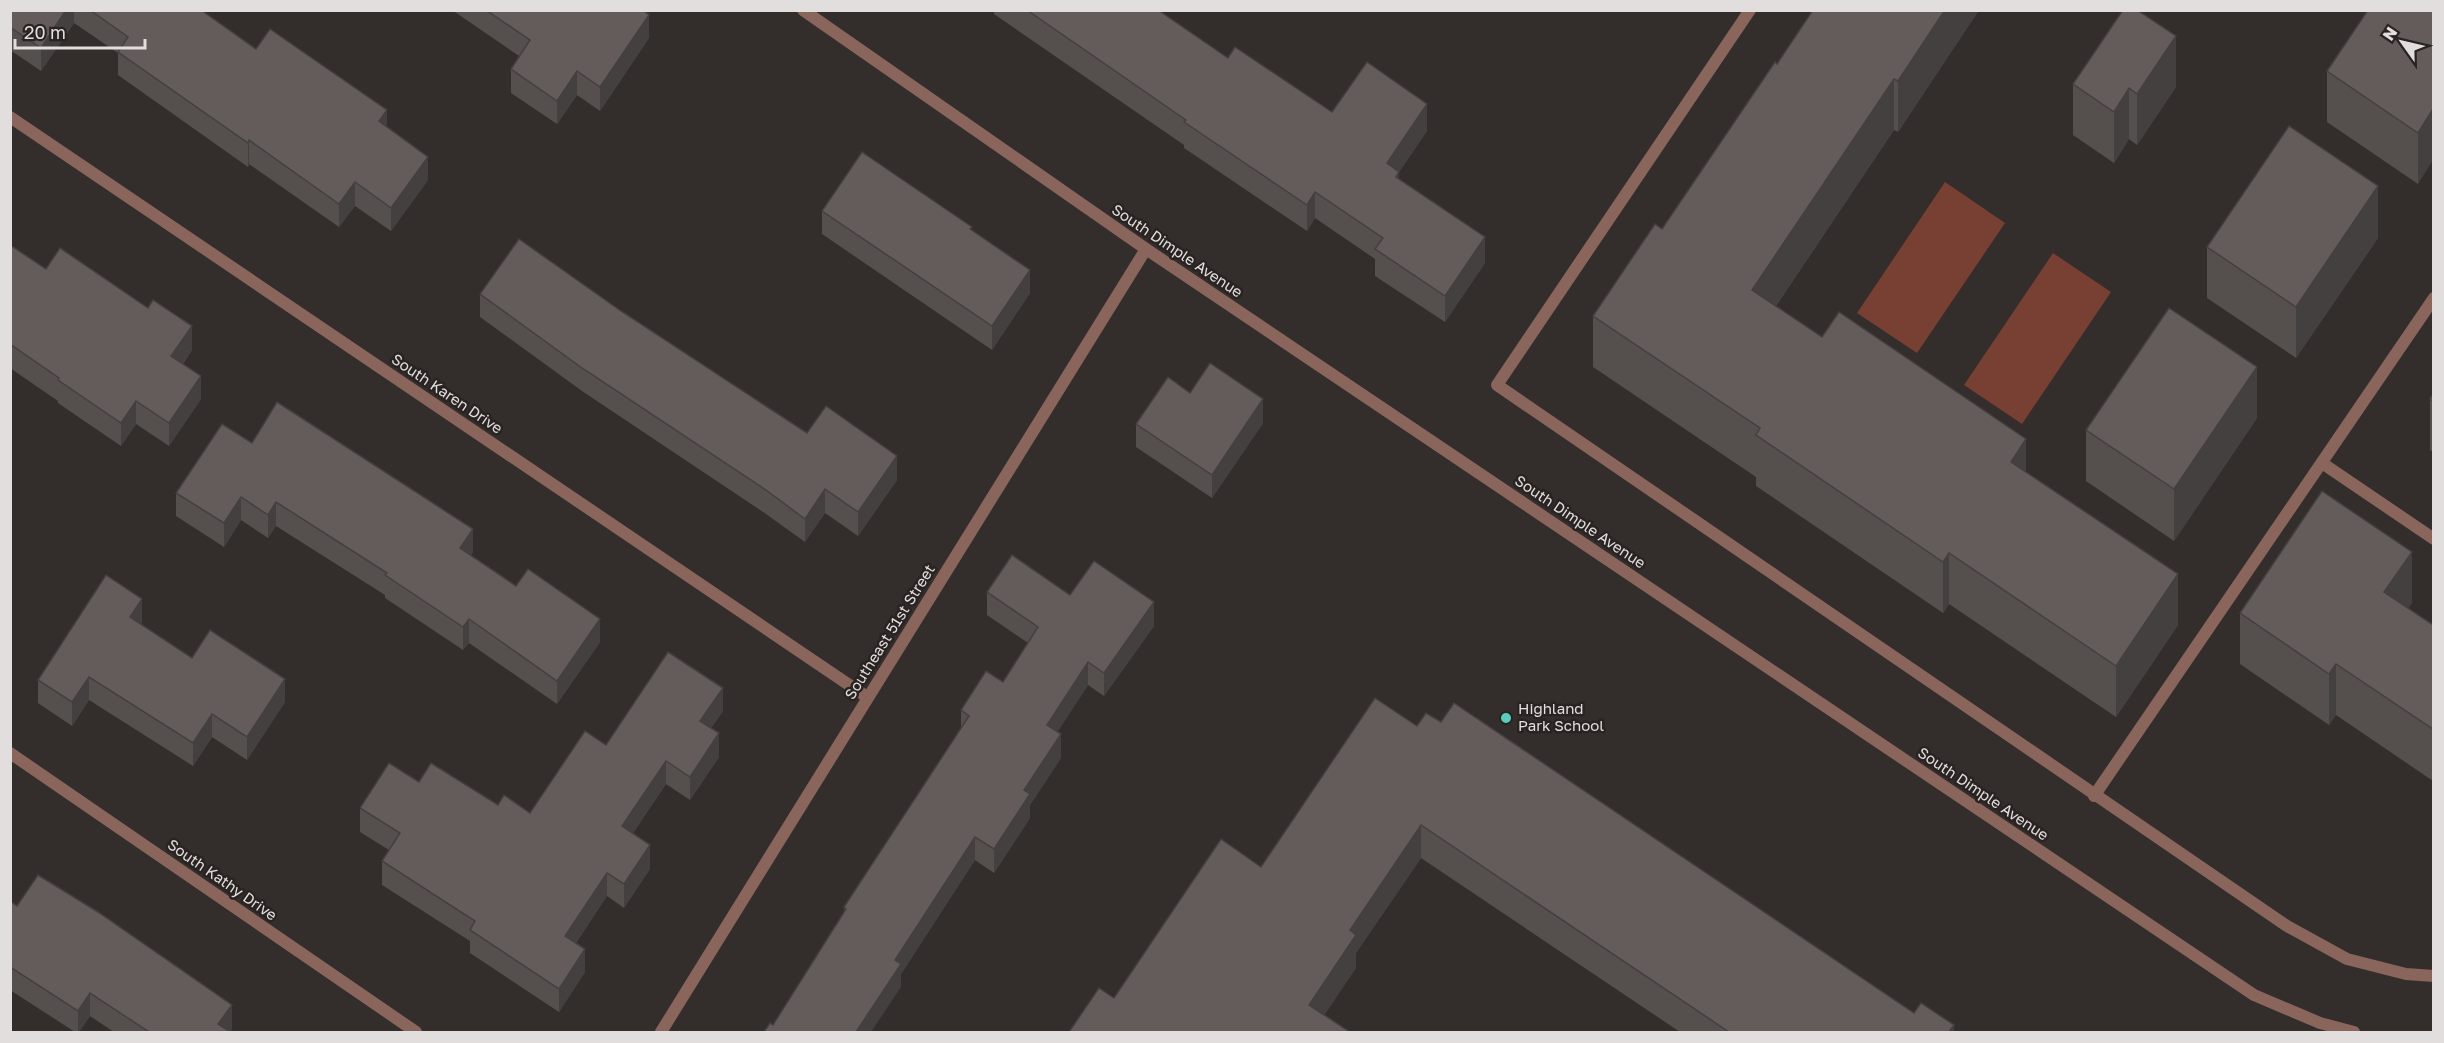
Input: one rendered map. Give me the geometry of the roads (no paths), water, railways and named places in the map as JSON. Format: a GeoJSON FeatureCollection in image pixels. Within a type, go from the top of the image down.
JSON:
{"type":"FeatureCollection","features":[{"type":"Feature","properties":{"kind":"street","name":"South Dimple Avenue"},"geometry":{"type":"LineString","coordinates":[[803,10],[1146,249],[2254,995],[2320,1023],[2354,1032]]}},
{"type":"Feature","properties":{"kind":"street"},"geometry":{"type":"LineString","coordinates":[[1750,10],[1497,386],[2287,926],[2347,958],[2406,974],[2433,976]]}},
{"type":"Feature","properties":{"kind":"street","name":"South Karen Drive"},"geometry":{"type":"LineString","coordinates":[[10,117],[867,697]]}},
{"type":"Feature","properties":{"kind":"street","name":"Southeast 51st Street"},"geometry":{"type":"LineString","coordinates":[[661,1032],[1146,249]]}},
{"type":"Feature","properties":{"kind":"street"},"geometry":{"type":"LineString","coordinates":[[2094,796],[2433,298]]}},
{"type":"Feature","properties":{"kind":"street"},"geometry":{"type":"LineString","coordinates":[[2322,463],[2433,538]]}},
{"type":"Feature","properties":{"kind":"street","name":"South Kathy Drive"},"geometry":{"type":"LineString","coordinates":[[10,753],[416,1032]]}},
{"type":"Feature","properties":{"kind":"place","name":"Highland Park School"},"geometry":{"type":"Point","coordinates":[1506,718]}}]}
